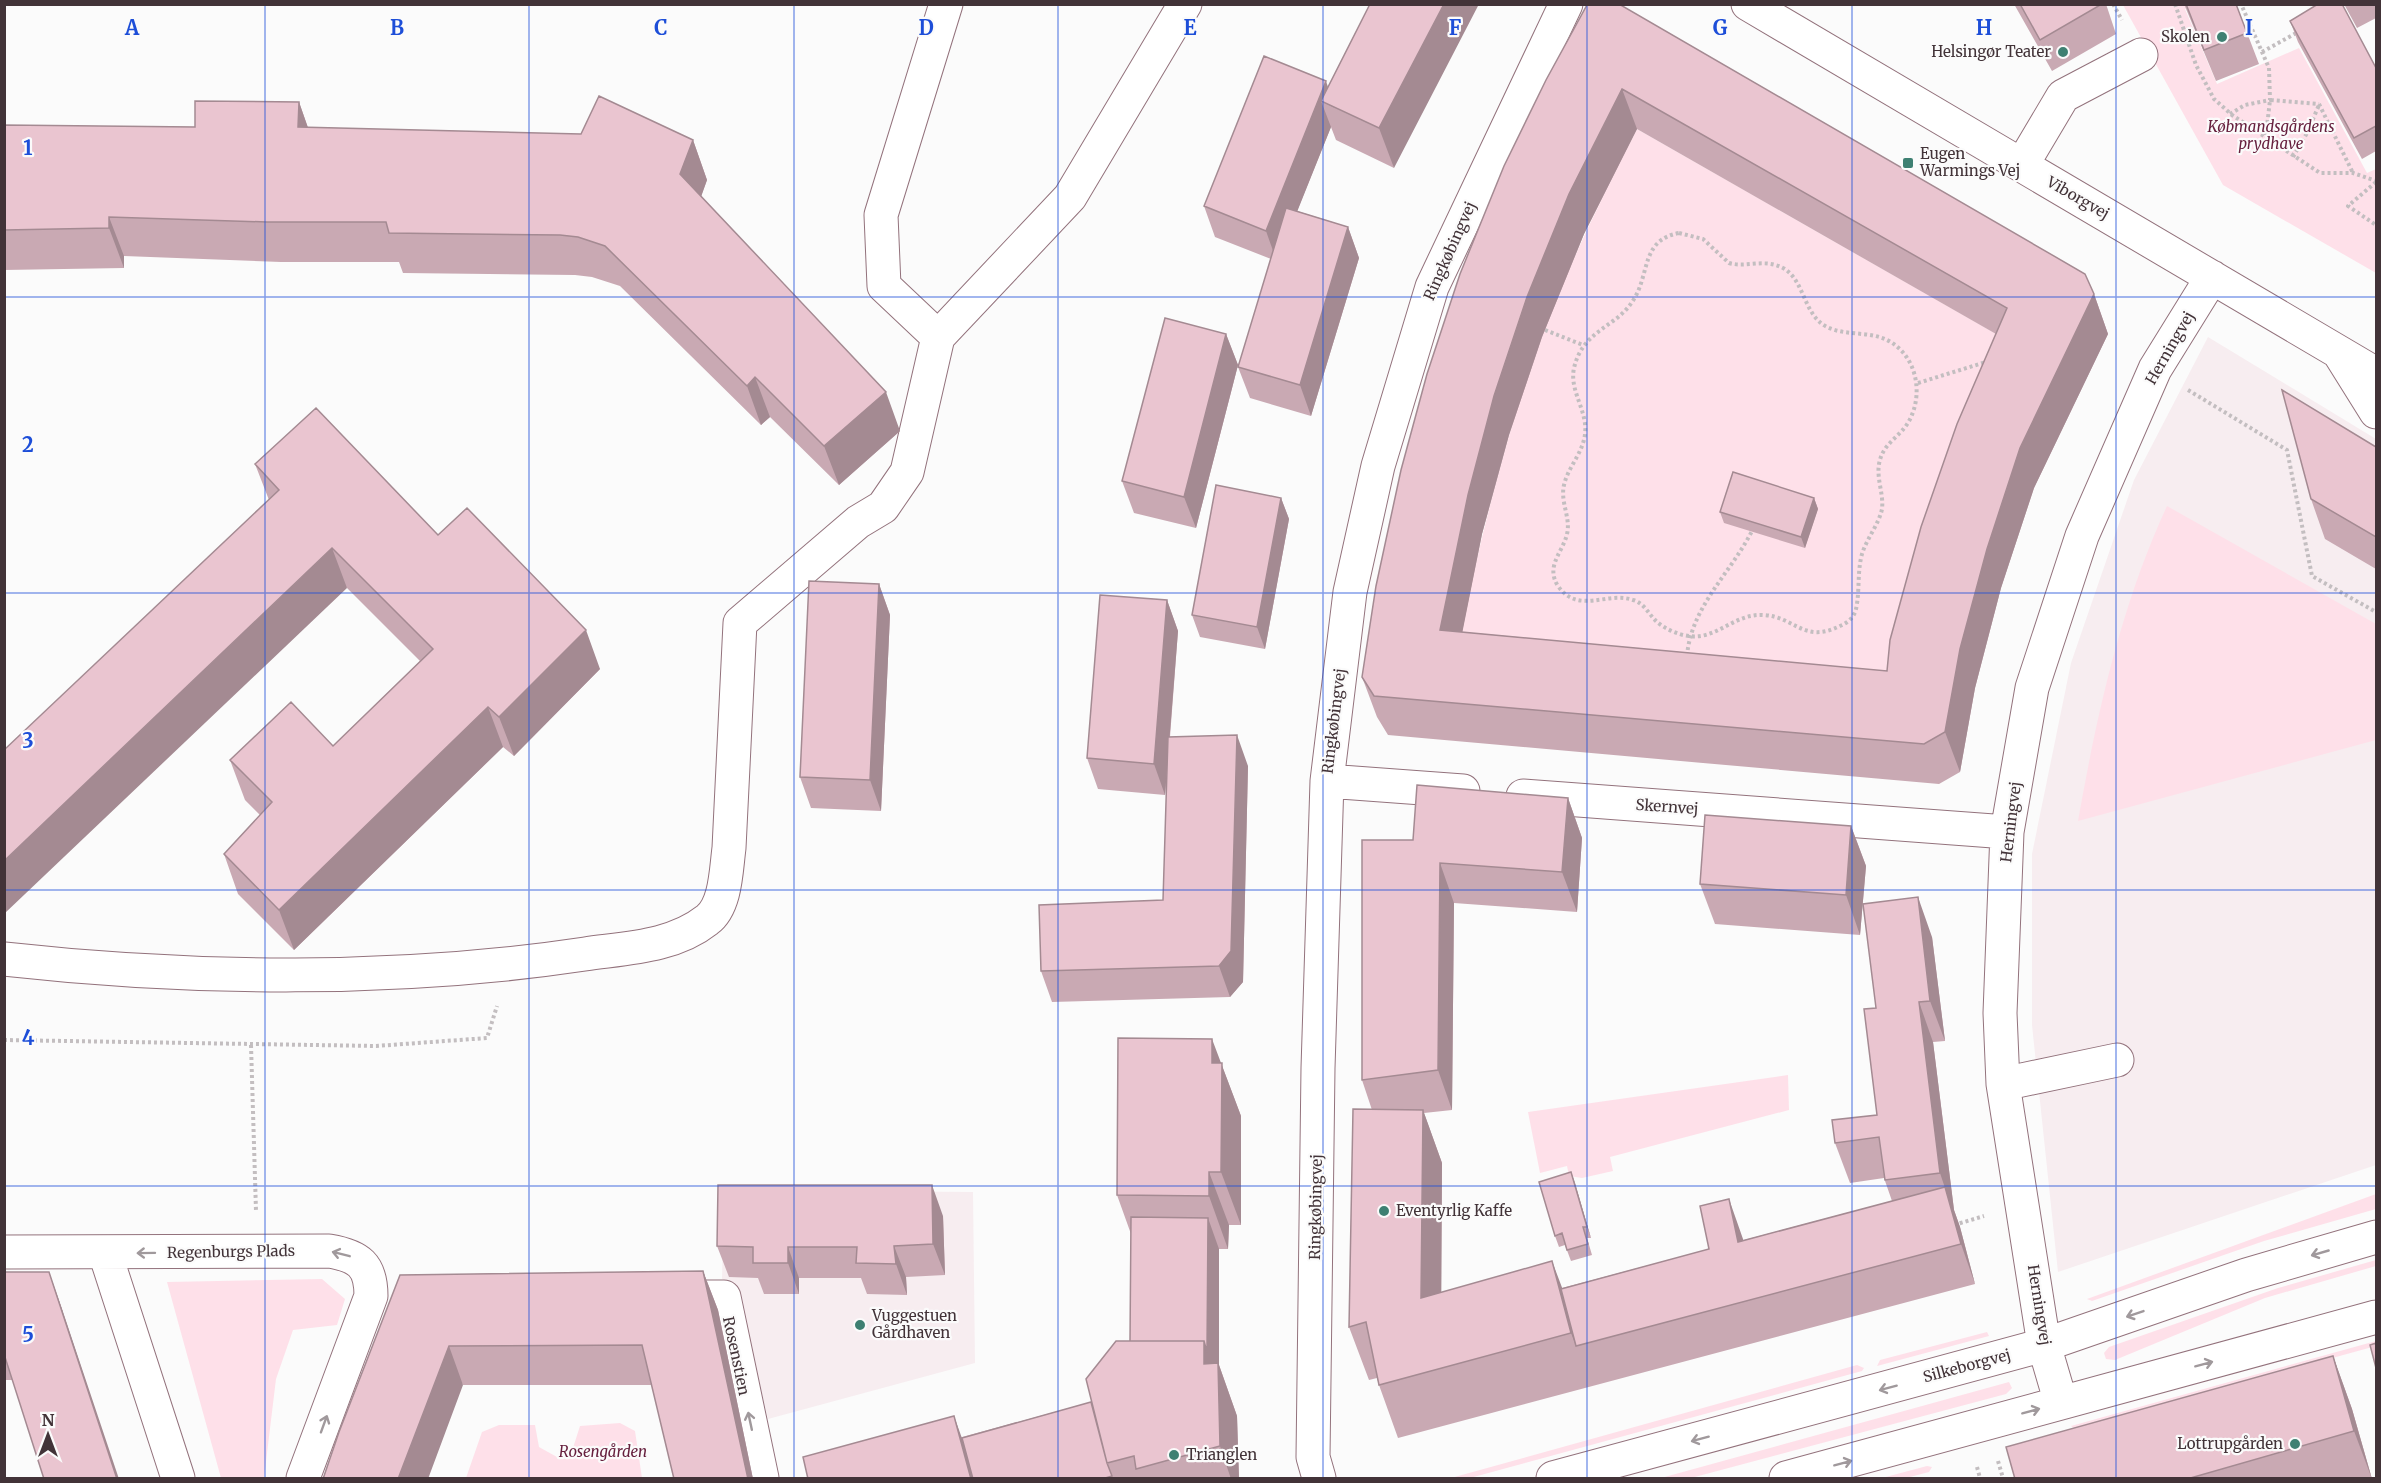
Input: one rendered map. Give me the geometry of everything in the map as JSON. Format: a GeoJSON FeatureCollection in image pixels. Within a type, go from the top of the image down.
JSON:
{"type":"FeatureCollection","features":[{"type":"Feature","properties":{"kind":"street"},"geometry":{"type":"LineString","coordinates":[[938,338],[884,286],[881,215],[946,4]]}},
{"type":"Feature","properties":{"kind":"street"},"geometry":{"type":"LineString","coordinates":[[4,958],[60,965],[198,972],[313,974],[510,966],[657,944],[687,932],[709,919],[719,903],[725,881],[729,848],[740,623],[858,522],[883,507],[908,472],[938,338],[1070,197],[1185,4]]}},
{"type":"Feature","properties":{"kind":"street","name":"Viborgvej"},"geometry":{"type":"LineString","coordinates":[[1748,4],[2376,374]]}},
{"type":"Feature","properties":{"kind":"street","name":"Ringkøbingvej"},"geometry":{"type":"LineString","coordinates":[[1318,1479],[1312,1457],[1318,1068],[1327,781],[1350,592],[1382,454],[1432,288],[1560,15]]}},
{"type":"Feature","properties":{"kind":"street"},"geometry":{"type":"LineString","coordinates":[[2022,165],[2063,96],[2141,55]]}},
{"type":"Feature","properties":{"kind":"street","name":"Herningvej"},"geometry":{"type":"LineString","coordinates":[[2061,1403],[2044,1345],[2003,1084],[2000,1012],[2007,832],[2032,688],[2082,536],[2155,369],[2212,277]]}},
{"type":"Feature","properties":{"kind":"street"},"geometry":{"type":"LineString","coordinates":[[2339,352],[2376,411]]}},
{"type":"Feature","properties":{"kind":"street","name":"Skernvej"},"geometry":{"type":"LineString","coordinates":[[1327,781],[2007,832]]}},
{"type":"Feature","properties":{"kind":"street"},"geometry":{"type":"LineString","coordinates":[[2003,1084],[2117,1060]]}},
{"type":"Feature","properties":{"kind":"street","name":"Silkeborgvej"},"geometry":{"type":"LineString","coordinates":[[1553,1479],[2044,1345],[2246,1275],[2376,1237]]}},
{"type":"Feature","properties":{"kind":"street","name":"Regenburgs Plads"},"geometry":{"type":"LineString","coordinates":[[4,1252],[329,1251],[348,1254],[364,1266],[383,1296],[303,1479]]}},
{"type":"Feature","properties":{"kind":"street"},"geometry":{"type":"LineString","coordinates":[[105,1253],[178,1479]]}},
{"type":"Feature","properties":{"kind":"street","name":"Rosenstien"},"geometry":{"type":"LineString","coordinates":[[634,1297],[723,1297],[762,1479]]}},
{"type":"Feature","properties":{"kind":"street"},"geometry":{"type":"LineString","coordinates":[[1786,1479],[2376,1317]]}},
{"type":"Feature","properties":{"kind":"path"},"geometry":{"type":"LineString","coordinates":[[2175,4],[2196,66],[2214,99],[2230,114],[2320,173],[2353,173],[2376,182],[2348,206],[2376,225]]}},
{"type":"Feature","properties":{"kind":"path"},"geometry":{"type":"LineString","coordinates":[[2241,4],[2269,68],[2270,100],[2266,136]]}},
{"type":"Feature","properties":{"kind":"path"},"geometry":{"type":"LineString","coordinates":[[2262,52],[2307,28]]}},
{"type":"Feature","properties":{"kind":"path"},"geometry":{"type":"LineString","coordinates":[[2230,114],[2245,105],[2270,100],[2319,104]]}},
{"type":"Feature","properties":{"kind":"path"},"geometry":{"type":"LineString","coordinates":[[2294,157],[2319,104]]}},
{"type":"Feature","properties":{"kind":"path"},"geometry":{"type":"LineString","coordinates":[[2319,104],[2353,173]]}},
{"type":"Feature","properties":{"kind":"path"},"geometry":{"type":"LineString","coordinates":[[1670,234],[1688,234],[1703,239],[1729,263],[1753,262],[1786,269],[1794,278],[1817,319],[1827,327],[1888,340],[1907,360],[1918,383],[1916,406],[1909,422],[1885,448],[1880,459],[1882,511],[1861,556],[1855,611],[1848,622],[1832,630],[1811,633],[1801,631],[1775,616],[1750,616],[1737,618],[1707,635],[1688,636],[1660,624],[1633,600],[1611,598],[1583,602],[1566,595],[1555,580],[1555,560],[1568,532],[1563,488],[1586,432],[1573,379],[1574,369],[1583,345],[1628,307],[1638,291],[1647,261],[1659,240],[1670,234]]}},
{"type":"Feature","properties":{"kind":"path"},"geometry":{"type":"LineString","coordinates":[[1545,330],[1583,345]]}},
{"type":"Feature","properties":{"kind":"path"},"geometry":{"type":"LineString","coordinates":[[1918,383],[1991,360]]}},
{"type":"Feature","properties":{"kind":"path"},"geometry":{"type":"LineString","coordinates":[[2155,369],[2287,450],[2312,576],[2376,612]]}},
{"type":"Feature","properties":{"kind":"path"},"geometry":{"type":"LineString","coordinates":[[1687,658],[1688,636],[1708,595],[1752,531]]}},
{"type":"Feature","properties":{"kind":"path"},"geometry":{"type":"LineString","coordinates":[[4,1040],[376,1046],[487,1038],[510,966]]}},
{"type":"Feature","properties":{"kind":"path"},"geometry":{"type":"LineString","coordinates":[[251,1045],[257,1250]]}},
{"type":"Feature","properties":{"kind":"path"},"geometry":{"type":"LineString","coordinates":[[1950,1226],[1959,1224]]}},
{"type":"Feature","properties":{"kind":"shaded area"},"geometry":{"type":"Polygon","coordinates":[[[2208,337],[2376,439],[2376,1165],[2058,1272],[2032,1025],[2032,854],[2071,663],[2134,480],[2208,337]]]}},
{"type":"Feature","properties":{"kind":"shaded area","name":"Vuggestuen Gårdhaven"},"geometry":{"type":"Polygon","coordinates":[[[724,1190],[973,1192],[975,1363],[768,1419],[737,1286],[722,1279],[724,1190]]]}},
{"type":"Feature","properties":{"kind":"green space","name":"Købmandsgårdens prydhave"},"geometry":{"type":"Polygon","coordinates":[[[2123,5],[2195,5],[2185,9],[2217,84],[2299,48],[2367,173],[2376,169],[2376,273],[2223,185],[2123,5]]]}},
{"type":"Feature","properties":{"kind":"green space"},"geometry":{"type":"Polygon","coordinates":[[[1637,129],[2021,348],[1904,679],[1460,634],[1496,483],[1529,372],[1552,309],[1575,257],[1637,129]]]}},
{"type":"Feature","properties":{"kind":"green space"},"geometry":{"type":"Polygon","coordinates":[[[2167,506],[2376,624],[2376,740],[2078,821],[2093,741],[2112,660],[2136,582],[2167,506]]]}},
{"type":"Feature","properties":{"kind":"green space"},"geometry":{"type":"Polygon","coordinates":[[[1788,1075],[1789,1110],[1610,1157],[1613,1171],[1582,1178],[1569,1176],[1567,1166],[1540,1173],[1528,1112],[1788,1075]]]}},
{"type":"Feature","properties":{"kind":"green space"},"geometry":{"type":"Polygon","coordinates":[[[2376,1194],[2376,1209],[2264,1241],[2092,1301],[2087,1299],[2376,1194]]]}},
{"type":"Feature","properties":{"kind":"green space"},"geometry":{"type":"Polygon","coordinates":[[[2376,1260],[2376,1266],[2265,1298],[2115,1360],[2106,1359],[2104,1353],[2109,1347],[2278,1288],[2376,1260]]]}},
{"type":"Feature","properties":{"kind":"green space"},"geometry":{"type":"Polygon","coordinates":[[[322,1279],[345,1299],[337,1325],[293,1330],[276,1379],[264,1478],[221,1478],[167,1282],[322,1279]]]}},
{"type":"Feature","properties":{"kind":"green space"},"geometry":{"type":"Polygon","coordinates":[[[1987,1332],[1989,1336],[1877,1366],[1880,1360],[1987,1332]]]}},
{"type":"Feature","properties":{"kind":"green space"},"geometry":{"type":"Polygon","coordinates":[[[2376,1341],[2376,1346],[2075,1429],[2071,1426],[2376,1341]]]}},
{"type":"Feature","properties":{"kind":"green space"},"geometry":{"type":"Polygon","coordinates":[[[1857,1365],[1864,1368],[1862,1371],[1470,1478],[1451,1478],[1857,1365]]]}},
{"type":"Feature","properties":{"kind":"green space"},"geometry":{"type":"Polygon","coordinates":[[[2009,1382],[2012,1388],[2006,1394],[1691,1478],[1661,1478],[2009,1382]]]}},
{"type":"Feature","properties":{"kind":"green space","name":"Rosengården"},"geometry":{"type":"Polygon","coordinates":[[[620,1423],[635,1431],[642,1478],[466,1478],[482,1432],[499,1425],[535,1425],[539,1447],[557,1457],[572,1451],[580,1426],[620,1423]]]}},
{"type":"Feature","properties":{"kind":"green space"},"geometry":{"type":"Polygon","coordinates":[[[1927,1466],[1932,1467],[1929,1472],[1906,1478],[1882,1478],[1927,1466]]]}},
{"type":"Feature","properties":{"kind":"building"},"geometry":{"type":"Polygon","coordinates":[[[1370,4],[1444,4],[1379,128],[1321,101],[1370,4]]]}},
{"type":"Feature","properties":{"kind":"building"},"geometry":{"type":"Polygon","coordinates":[[[1619,4],[2085,274],[2094,294],[2020,448],[1987,549],[1960,649],[1945,732],[1924,744],[1374,696],[1362,677],[1376,586],[1401,470],[1427,374],[1460,274],[1504,166],[1546,80],[1587,5],[1619,4]],[[1622,89],[1569,194],[1527,297],[1494,396],[1468,495],[1440,630],[1887,671],[1890,640],[1921,527],[1957,424],[2007,308],[1622,89]]]}},
{"type":"Feature","properties":{"kind":"building"},"geometry":{"type":"Polygon","coordinates":[[[2020,4],[2102,4],[2040,40],[2020,4]]]}},
{"type":"Feature","properties":{"kind":"building"},"geometry":{"type":"Polygon","coordinates":[[[2186,4],[2236,4],[2247,33],[2204,50],[2186,4]]]}},
{"type":"Feature","properties":{"kind":"building"},"geometry":{"type":"Polygon","coordinates":[[[2318,4],[2342,4],[2376,68],[2376,126],[2354,138],[2290,21],[2318,4]]]}},
{"type":"Feature","properties":{"kind":"building"},"geometry":{"type":"Polygon","coordinates":[[[1264,56],[1326,81],[1266,231],[1204,206],[1264,56]]]}},
{"type":"Feature","properties":{"kind":"building"},"geometry":{"type":"Polygon","coordinates":[[[599,96],[693,140],[680,174],[886,392],[824,446],[755,377],[747,386],[605,246],[578,237],[389,233],[386,222],[267,222],[109,217],[109,228],[4,230],[4,125],[195,127],[195,101],[299,102],[298,127],[581,134],[599,96]]]}},
{"type":"Feature","properties":{"kind":"building"},"geometry":{"type":"Polygon","coordinates":[[[1286,208],[1348,227],[1300,385],[1238,367],[1286,208]]]}},
{"type":"Feature","properties":{"kind":"building"},"geometry":{"type":"Polygon","coordinates":[[[1165,318],[1226,334],[1184,497],[1122,481],[1165,318]]]}},
{"type":"Feature","properties":{"kind":"building"},"geometry":{"type":"Polygon","coordinates":[[[2282,390],[2376,447],[2376,537],[2311,499],[2282,390]]]}},
{"type":"Feature","properties":{"kind":"building"},"geometry":{"type":"Polygon","coordinates":[[[316,408],[438,535],[467,508],[586,630],[499,717],[488,707],[279,910],[224,854],[272,802],[230,760],[291,702],[333,746],[433,649],[332,548],[4,861],[4,750],[279,490],[255,464],[316,408]]]}},
{"type":"Feature","properties":{"kind":"building"},"geometry":{"type":"Polygon","coordinates":[[[1733,472],[1814,498],[1801,537],[1720,512],[1733,472]]]}},
{"type":"Feature","properties":{"kind":"building"},"geometry":{"type":"Polygon","coordinates":[[[1216,485],[1281,498],[1257,627],[1192,615],[1216,485]]]}},
{"type":"Feature","properties":{"kind":"building"},"geometry":{"type":"Polygon","coordinates":[[[809,581],[879,584],[870,780],[800,777],[809,581]]]}},
{"type":"Feature","properties":{"kind":"building"},"geometry":{"type":"Polygon","coordinates":[[[1100,595],[1167,600],[1154,764],[1087,758],[1100,595]]]}},
{"type":"Feature","properties":{"kind":"building"},"geometry":{"type":"Polygon","coordinates":[[[1237,735],[1231,951],[1219,966],[1041,971],[1039,905],[1163,900],[1168,737],[1237,735]]]}},
{"type":"Feature","properties":{"kind":"building"},"geometry":{"type":"Polygon","coordinates":[[[1417,785],[1568,798],[1562,872],[1440,863],[1438,1070],[1362,1080],[1362,840],[1413,840],[1417,785]]]}},
{"type":"Feature","properties":{"kind":"building"},"geometry":{"type":"Polygon","coordinates":[[[1705,815],[1851,826],[1846,895],[1700,884],[1705,815]]]}},
{"type":"Feature","properties":{"kind":"building"},"geometry":{"type":"Polygon","coordinates":[[[1918,897],[1930,1001],[1919,1002],[1940,1173],[1885,1180],[1879,1137],[1835,1143],[1832,1120],[1877,1115],[1864,1009],[1876,1008],[1863,904],[1918,897]]]}},
{"type":"Feature","properties":{"kind":"building"},"geometry":{"type":"Polygon","coordinates":[[[1118,1038],[1212,1039],[1212,1063],[1222,1063],[1221,1172],[1209,1172],[1209,1196],[1117,1195],[1118,1038]]]}},
{"type":"Feature","properties":{"kind":"building"},"geometry":{"type":"Polygon","coordinates":[[[1353,1109],[1423,1110],[1421,1298],[1552,1261],[1571,1333],[1379,1385],[1366,1322],[1349,1327],[1353,1109]]]}},
{"type":"Feature","properties":{"kind":"building"},"geometry":{"type":"Polygon","coordinates":[[[1571,1172],[1587,1227],[1583,1227],[1588,1244],[1567,1250],[1562,1233],[1555,1236],[1539,1182],[1571,1172]]]}},
{"type":"Feature","properties":{"kind":"building"},"geometry":{"type":"Polygon","coordinates":[[[718,1185],[932,1185],[933,1244],[894,1246],[896,1264],[856,1263],[857,1247],[788,1247],[788,1263],[753,1263],[753,1247],[717,1246],[718,1185]]]}},
{"type":"Feature","properties":{"kind":"building"},"geometry":{"type":"Polygon","coordinates":[[[1945,1187],[1961,1244],[1576,1346],[1561,1289],[1709,1249],[1700,1206],[1729,1199],[1738,1242],[1945,1187]]]}},
{"type":"Feature","properties":{"kind":"building"},"geometry":{"type":"Polygon","coordinates":[[[1131,1217],[1208,1218],[1207,1352],[1204,1341],[1130,1341],[1131,1217]]]}},
{"type":"Feature","properties":{"kind":"building"},"geometry":{"type":"Polygon","coordinates":[[[703,1271],[748,1479],[674,1479],[642,1345],[449,1346],[398,1479],[323,1479],[400,1275],[703,1271]]]}},
{"type":"Feature","properties":{"kind":"building"},"geometry":{"type":"Polygon","coordinates":[[[4,1272],[49,1272],[117,1479],[44,1479],[4,1354],[4,1272]]]}},
{"type":"Feature","properties":{"kind":"building"},"geometry":{"type":"Polygon","coordinates":[[[1116,1341],[1204,1341],[1204,1364],[1218,1363],[1220,1446],[1136,1469],[1134,1456],[1107,1463],[1086,1379],[1116,1341]]]}},
{"type":"Feature","properties":{"kind":"building"},"geometry":{"type":"Polygon","coordinates":[[[2376,1343],[2376,1368],[2370,1345],[2376,1343]]]}},
{"type":"Feature","properties":{"kind":"building"},"geometry":{"type":"Polygon","coordinates":[[[2333,1356],[2354,1431],[2187,1479],[2015,1479],[2006,1447],[2333,1356]]]}},
{"type":"Feature","properties":{"kind":"building"},"geometry":{"type":"Polygon","coordinates":[[[1091,1402],[1112,1476],[1102,1479],[973,1479],[962,1438],[1091,1402]]]}},
{"type":"Feature","properties":{"kind":"building"},"geometry":{"type":"Polygon","coordinates":[[[954,1416],[971,1479],[808,1479],[803,1457],[954,1416]]]}},
{"type":"Feature","properties":{"kind":"place","name":"Skolen"},"geometry":{"type":"Point","coordinates":[2222,37]}},
{"type":"Feature","properties":{"kind":"place","name":"Helsingør Teater"},"geometry":{"type":"Point","coordinates":[2063,52]}},
{"type":"Feature","properties":{"kind":"place","name":"Eugen Warmings Vej"},"geometry":{"type":"Point","coordinates":[1908,163]}},
{"type":"Feature","properties":{"kind":"place","name":"Eventyrlig Kaffe"},"geometry":{"type":"Point","coordinates":[1384,1211]}},
{"type":"Feature","properties":{"kind":"place","name":"Vuggestuen Gårdhaven"},"geometry":{"type":"Point","coordinates":[860,1325]}},
{"type":"Feature","properties":{"kind":"place","name":"Lottrupgården"},"geometry":{"type":"Point","coordinates":[2295,1444]}},
{"type":"Feature","properties":{"kind":"place","name":"Trianglen"},"geometry":{"type":"Point","coordinates":[1174,1455]}}]}
